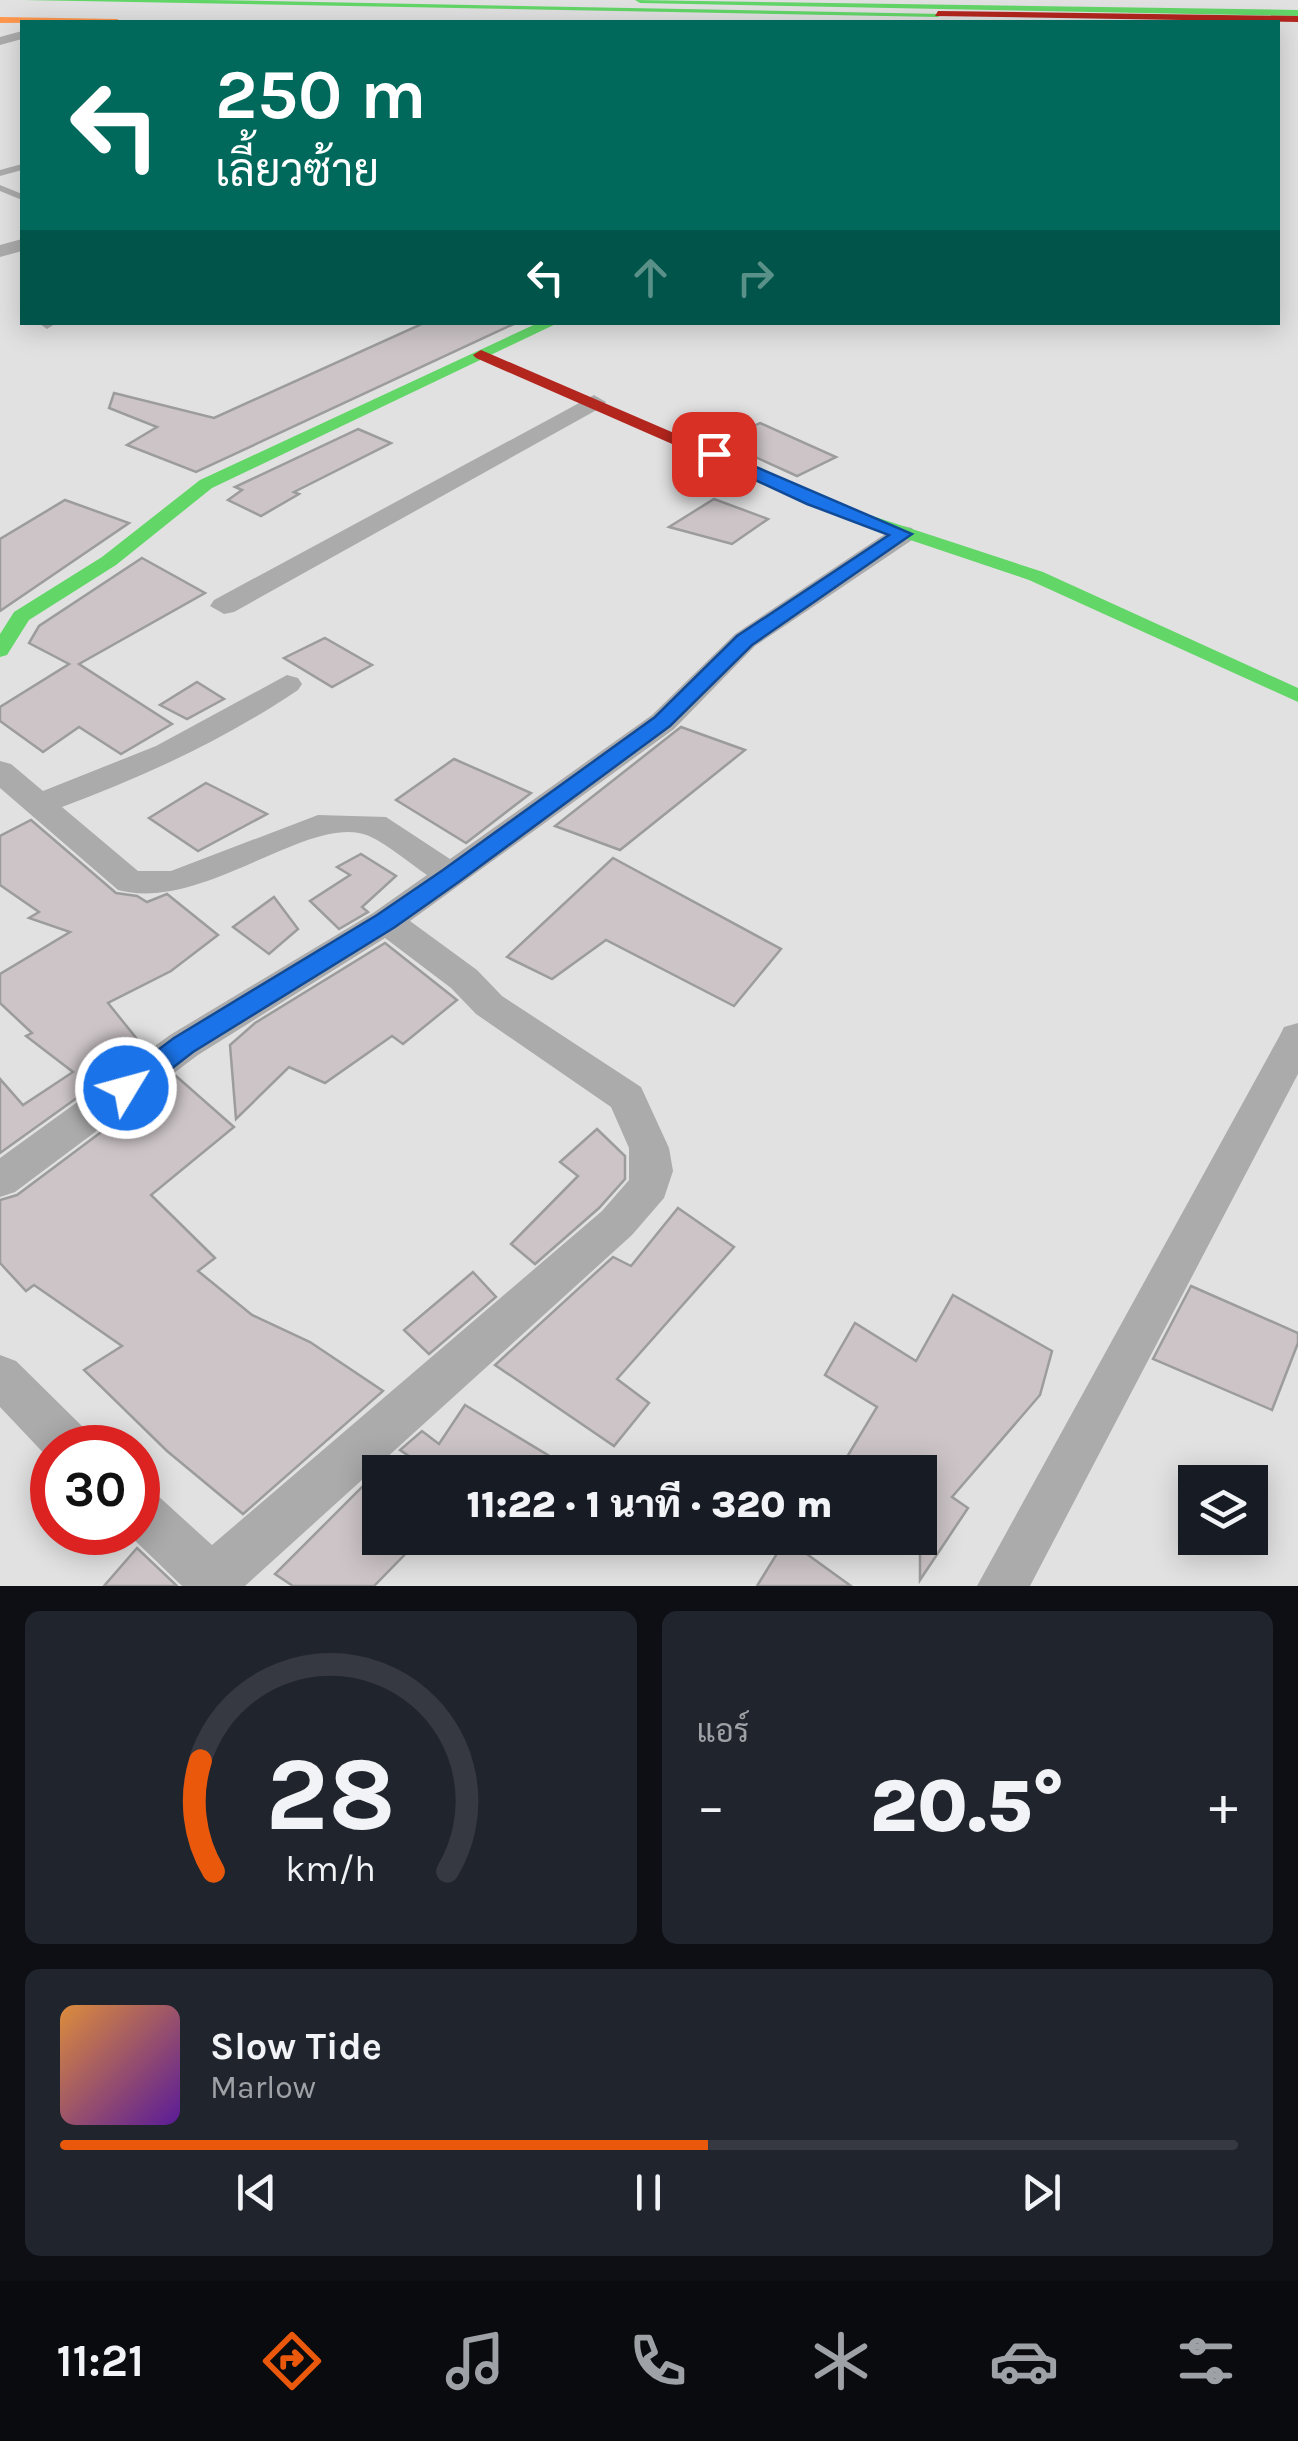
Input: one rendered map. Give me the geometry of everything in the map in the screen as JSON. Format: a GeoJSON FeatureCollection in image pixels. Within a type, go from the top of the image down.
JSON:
{"type":"FeatureCollection","features":[{"type":"Feature","properties":{"kind":"main road"},"geometry":{"type":"LineString","coordinates":[[640,0],[1196,7],[1289,18]]}},
{"type":"Feature","properties":{"kind":"main road"},"geometry":{"type":"LineString","coordinates":[[17,8],[1289,18]]}},
{"type":"Feature","properties":{"kind":"main road"},"geometry":{"type":"LineString","coordinates":[[17,8],[599,20]]}},
{"type":"Feature","properties":{"kind":"main road"},"geometry":{"type":"LineString","coordinates":[[17,8],[64,20]]}},
{"type":"Feature","properties":{"kind":"main road"},"geometry":{"type":"LineString","coordinates":[[522,19],[553,20]]}},
{"type":"Feature","properties":{"kind":"main road"},"geometry":{"type":"LineString","coordinates":[[0,651],[21,616],[109,561],[206,484],[546,325]]}},
{"type":"Feature","properties":{"kind":"main road"},"geometry":{"type":"LineString","coordinates":[[481,355],[814,500],[903,534],[1036,576],[1298,696]]}},
{"type":"Feature","properties":{"kind":"street"},"geometry":{"type":"LineString","coordinates":[[224,606],[594,402]]}},
{"type":"Feature","properties":{"kind":"street"},"geometry":{"type":"LineString","coordinates":[[0,1180],[184,1045],[386,921],[451,875],[662,722],[744,640],[903,534]]}},
{"type":"Feature","properties":{"kind":"street"},"geometry":{"type":"LineString","coordinates":[[39,804],[109,779],[184,745],[287,684]]}},
{"type":"Feature","properties":{"kind":"street"},"geometry":{"type":"LineString","coordinates":[[0,771],[130,882],[175,882],[318,825],[374,824],[451,875]]}},
{"type":"Feature","properties":{"kind":"street"},"geometry":{"type":"LineString","coordinates":[[160,1532],[214,1583],[617,1223],[648,1186],[652,1171],[650,1148],[627,1098],[489,1005],[464,978],[386,921]]}},
{"type":"Feature","properties":{"kind":"street"},"geometry":{"type":"LineString","coordinates":[[1003,1586],[1298,1037]]}},
{"type":"Feature","properties":{"kind":"street"},"geometry":{"type":"LineString","coordinates":[[0,1375],[49,1425]]}},
{"type":"Feature","properties":{"kind":"building"},"geometry":{"type":"Polygon","coordinates":[[[419,325],[512,325],[196,472],[127,445],[157,427],[109,408],[114,393],[214,418],[419,325]]]}},
{"type":"Feature","properties":{"kind":"building"},"geometry":{"type":"Polygon","coordinates":[[[760,423],[836,457],[797,476],[720,441],[760,423]]]}},
{"type":"Feature","properties":{"kind":"building"},"geometry":{"type":"Polygon","coordinates":[[[358,429],[391,443],[294,492],[299,494],[261,516],[228,500],[242,490],[235,487],[358,429]]]}},
{"type":"Feature","properties":{"kind":"building"},"geometry":{"type":"Polygon","coordinates":[[[714,499],[768,519],[732,544],[669,527],[714,499]]]}},
{"type":"Feature","properties":{"kind":"building"},"geometry":{"type":"Polygon","coordinates":[[[65,500],[129,523],[0,611],[0,539],[65,500]]]}},
{"type":"Feature","properties":{"kind":"building"},"geometry":{"type":"Polygon","coordinates":[[[142,558],[205,593],[79,664],[172,724],[121,754],[79,727],[43,752],[0,721],[0,707],[69,664],[29,643],[39,626],[142,558]]]}},
{"type":"Feature","properties":{"kind":"building"},"geometry":{"type":"Polygon","coordinates":[[[325,638],[372,665],[332,687],[284,658],[325,638]]]}},
{"type":"Feature","properties":{"kind":"building"},"geometry":{"type":"Polygon","coordinates":[[[197,682],[224,699],[187,719],[160,705],[197,682]]]}},
{"type":"Feature","properties":{"kind":"building"},"geometry":{"type":"Polygon","coordinates":[[[681,727],[745,750],[620,850],[555,826],[681,727]]]}},
{"type":"Feature","properties":{"kind":"building"},"geometry":{"type":"Polygon","coordinates":[[[454,759],[531,793],[466,843],[396,800],[454,759]]]}},
{"type":"Feature","properties":{"kind":"building"},"geometry":{"type":"Polygon","coordinates":[[[206,783],[267,814],[198,851],[149,818],[206,783]]]}},
{"type":"Feature","properties":{"kind":"building"},"geometry":{"type":"Polygon","coordinates":[[[31,820],[116,893],[147,902],[167,894],[218,935],[171,971],[108,1003],[145,1049],[0,1153],[0,1079],[23,1105],[73,1072],[26,1036],[32,1033],[0,1003],[0,974],[70,932],[29,918],[39,912],[0,885],[0,836],[31,820]]]}},
{"type":"Feature","properties":{"kind":"building"},"geometry":{"type":"Polygon","coordinates":[[[361,854],[396,876],[362,907],[368,912],[339,929],[310,901],[350,875],[337,867],[361,854]]]}},
{"type":"Feature","properties":{"kind":"building"},"geometry":{"type":"Polygon","coordinates":[[[613,858],[781,949],[734,1006],[606,940],[552,979],[507,957],[613,858]]]}},
{"type":"Feature","properties":{"kind":"building"},"geometry":{"type":"Polygon","coordinates":[[[274,897],[298,929],[269,954],[233,927],[274,897]]]}},
{"type":"Feature","properties":{"kind":"building"},"geometry":{"type":"Polygon","coordinates":[[[385,943],[457,1000],[403,1044],[392,1036],[325,1083],[289,1067],[236,1119],[230,1045],[255,1023],[385,943]]]}},
{"type":"Feature","properties":{"kind":"building"},"geometry":{"type":"Polygon","coordinates":[[[176,1076],[234,1127],[151,1195],[215,1258],[198,1271],[252,1315],[310,1342],[383,1391],[243,1514],[160,1444],[160,1425],[140,1425],[84,1370],[122,1346],[34,1285],[26,1291],[0,1263],[0,1200],[17,1195],[176,1076]]]}},
{"type":"Feature","properties":{"kind":"building"},"geometry":{"type":"Polygon","coordinates":[[[597,1129],[625,1156],[625,1179],[599,1208],[535,1264],[511,1244],[578,1176],[560,1162],[597,1129]]]}},
{"type":"Feature","properties":{"kind":"building"},"geometry":{"type":"Polygon","coordinates":[[[678,1208],[734,1247],[617,1379],[649,1403],[614,1446],[495,1365],[613,1257],[631,1266],[678,1208]]]}},
{"type":"Feature","properties":{"kind":"building"},"geometry":{"type":"Polygon","coordinates":[[[473,1272],[496,1297],[429,1354],[404,1330],[473,1272]]]}},
{"type":"Feature","properties":{"kind":"building"},"geometry":{"type":"Polygon","coordinates":[[[1191,1286],[1298,1333],[1298,1343],[1272,1410],[1153,1359],[1191,1286]]]}},
{"type":"Feature","properties":{"kind":"building"},"geometry":{"type":"Polygon","coordinates":[[[953,1295],[1052,1351],[1040,1395],[952,1497],[968,1508],[937,1554],[937,1455],[848,1455],[877,1407],[825,1375],[855,1323],[916,1361],[953,1295]]]}},
{"type":"Feature","properties":{"kind":"building"},"geometry":{"type":"Polygon","coordinates":[[[465,1405],[548,1455],[408,1455],[400,1450],[422,1431],[439,1444],[465,1405]]]}},
{"type":"Feature","properties":{"kind":"building"},"geometry":{"type":"Polygon","coordinates":[[[362,1487],[362,1555],[404,1555],[374,1586],[293,1586],[275,1574],[362,1487]]]}},
{"type":"Feature","properties":{"kind":"building"},"geometry":{"type":"Polygon","coordinates":[[[131,1555],[144,1555],[177,1586],[104,1586],[131,1555]]]}},
{"type":"Feature","properties":{"kind":"building"},"geometry":{"type":"Polygon","coordinates":[[[776,1555],[808,1555],[851,1586],[757,1586],[776,1555]]]}},
{"type":"Feature","properties":{"kind":"building"},"geometry":{"type":"Polygon","coordinates":[[[920,1555],[937,1555],[920,1580],[920,1555]]]}},
{"type":"Feature","properties":{"kind":"traffic: fast"},"geometry":{"type":"LineString","coordinates":[[28,0],[938,14]]}},
{"type":"Feature","properties":{"kind":"traffic: fast"},"geometry":{"type":"LineString","coordinates":[[640,0],[1298,13]]}},
{"type":"Feature","properties":{"kind":"traffic: fast"},"geometry":{"type":"LineString","coordinates":[[0,651],[21,616],[109,561],[206,484],[547,325]]}},
{"type":"Feature","properties":{"kind":"traffic: fast"},"geometry":{"type":"LineString","coordinates":[[833,508],[1036,576],[1298,696]]}},
{"type":"Feature","properties":{"kind":"traffic: slow"},"geometry":{"type":"LineString","coordinates":[[0,20],[20,20]]}},
{"type":"Feature","properties":{"kind":"traffic: jam"},"geometry":{"type":"LineString","coordinates":[[938,14],[1298,19]]}},
{"type":"Feature","properties":{"kind":"traffic: jam"},"geometry":{"type":"LineString","coordinates":[[481,355],[833,508]]}},
{"type":"Feature","properties":{"kind":"route"},"geometry":{"type":"LineString","coordinates":[[126,1088],[184,1045],[386,921],[451,875],[662,722],[744,640],[903,534],[814,500],[714,454]]}}]}
